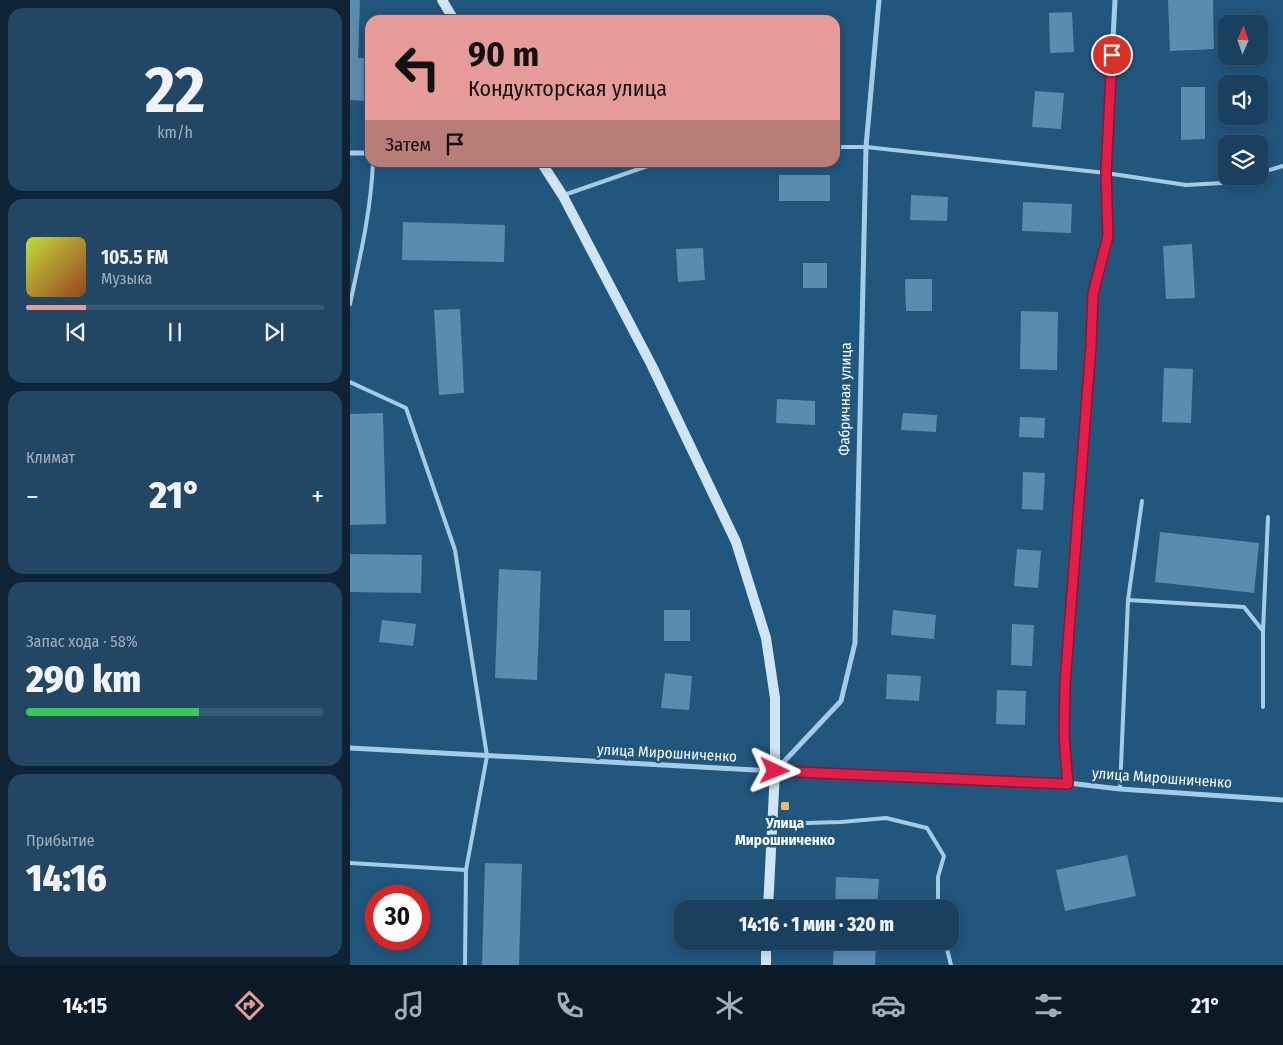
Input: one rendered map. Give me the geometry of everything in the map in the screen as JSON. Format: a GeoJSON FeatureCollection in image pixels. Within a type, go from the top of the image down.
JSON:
{"type":"FeatureCollection","features":[{"type":"Feature","properties":{"kind":"street"},"geometry":{"type":"LineString","coordinates":[[442,0],[451,15]]}},
{"type":"Feature","properties":{"kind":"street","name":"Фабричная улица"},"geometry":{"type":"LineString","coordinates":[[775,771],[841,701],[855,642],[866,147],[879,0]]}},
{"type":"Feature","properties":{"kind":"street"},"geometry":{"type":"LineString","coordinates":[[1068,784],[1064,736],[1065,684],[1091,345],[1093,294],[1108,236],[1106,173],[1116,0]]}},
{"type":"Feature","properties":{"kind":"street"},"geometry":{"type":"LineString","coordinates":[[350,153],[365,153]]}},
{"type":"Feature","properties":{"kind":"street"},"geometry":{"type":"LineString","coordinates":[[544,167],[563,196],[652,366],[736,542],[766,638],[775,698],[775,771],[768,900]]}},
{"type":"Feature","properties":{"kind":"street","name":"улица Мирошниченко"},"geometry":{"type":"LineString","coordinates":[[350,748],[775,771],[1068,784],[1283,800]]}},
{"type":"Feature","properties":{"kind":"street"},"geometry":{"type":"LineString","coordinates":[[766,950],[766,965]]}},
{"type":"Feature","properties":{"kind":"lane"},"geometry":{"type":"LineString","coordinates":[[840,147],[866,147],[1106,173],[1186,185],[1218,183]]}},
{"type":"Feature","properties":{"kind":"lane"},"geometry":{"type":"LineString","coordinates":[[1268,170],[1283,166]]}},
{"type":"Feature","properties":{"kind":"lane"},"geometry":{"type":"LineString","coordinates":[[350,304],[368,216],[373,167]]}},
{"type":"Feature","properties":{"kind":"lane"},"geometry":{"type":"LineString","coordinates":[[563,196],[645,167]]}},
{"type":"Feature","properties":{"kind":"lane"},"geometry":{"type":"LineString","coordinates":[[350,382],[406,408],[455,550],[488,756],[466,870],[464,965]]}},
{"type":"Feature","properties":{"kind":"lane"},"geometry":{"type":"LineString","coordinates":[[1120,789],[1128,600],[1142,501]]}},
{"type":"Feature","properties":{"kind":"lane"},"geometry":{"type":"LineString","coordinates":[[1263,708],[1263,631],[1268,517]]}},
{"type":"Feature","properties":{"kind":"lane"},"geometry":{"type":"LineString","coordinates":[[1128,600],[1244,607],[1263,631]]}},
{"type":"Feature","properties":{"kind":"lane"},"geometry":{"type":"LineString","coordinates":[[771,824],[841,822],[886,818],[927,828],[944,856],[938,877],[938,900]]}},
{"type":"Feature","properties":{"kind":"lane"},"geometry":{"type":"LineString","coordinates":[[350,863],[466,870]]}},
{"type":"Feature","properties":{"kind":"lane"},"geometry":{"type":"LineString","coordinates":[[948,950],[951,965]]}},
{"type":"Feature","properties":{"kind":"building"},"geometry":{"type":"Polygon","coordinates":[[[350,0],[360,0],[358,58],[365,58],[365,101],[350,100],[350,0]]]}},
{"type":"Feature","properties":{"kind":"building"},"geometry":{"type":"Polygon","coordinates":[[[1168,0],[1213,0],[1214,49],[1170,51],[1168,0]]]}},
{"type":"Feature","properties":{"kind":"building"},"geometry":{"type":"Polygon","coordinates":[[[1072,12],[1074,52],[1050,53],[1049,13],[1072,12]]]}},
{"type":"Feature","properties":{"kind":"building"},"geometry":{"type":"Polygon","coordinates":[[[1181,87],[1205,87],[1205,139],[1181,140],[1181,87]]]}},
{"type":"Feature","properties":{"kind":"building"},"geometry":{"type":"Polygon","coordinates":[[[1035,91],[1064,93],[1061,129],[1032,127],[1035,91]]]}},
{"type":"Feature","properties":{"kind":"building"},"geometry":{"type":"Polygon","coordinates":[[[779,175],[830,175],[830,201],[779,201],[779,175]]]}},
{"type":"Feature","properties":{"kind":"building"},"geometry":{"type":"Polygon","coordinates":[[[911,195],[948,197],[947,221],[910,220],[911,195]]]}},
{"type":"Feature","properties":{"kind":"building"},"geometry":{"type":"Polygon","coordinates":[[[1023,202],[1072,204],[1071,233],[1022,231],[1023,202]]]}},
{"type":"Feature","properties":{"kind":"building"},"geometry":{"type":"Polygon","coordinates":[[[403,222],[505,225],[504,262],[402,260],[403,222]]]}},
{"type":"Feature","properties":{"kind":"building"},"geometry":{"type":"Polygon","coordinates":[[[1192,244],[1195,298],[1166,299],[1163,246],[1192,244]]]}},
{"type":"Feature","properties":{"kind":"building"},"geometry":{"type":"Polygon","coordinates":[[[703,248],[705,280],[678,282],[676,249],[703,248]]]}},
{"type":"Feature","properties":{"kind":"building"},"geometry":{"type":"Polygon","coordinates":[[[803,263],[827,263],[827,288],[803,288],[803,263]]]}},
{"type":"Feature","properties":{"kind":"building"},"geometry":{"type":"Polygon","coordinates":[[[905,279],[932,279],[932,311],[906,311],[905,279]]]}},
{"type":"Feature","properties":{"kind":"building"},"geometry":{"type":"Polygon","coordinates":[[[460,309],[464,393],[439,395],[434,310],[460,309]]]}},
{"type":"Feature","properties":{"kind":"building"},"geometry":{"type":"Polygon","coordinates":[[[1021,311],[1058,312],[1057,370],[1020,369],[1021,311]]]}},
{"type":"Feature","properties":{"kind":"building"},"geometry":{"type":"Polygon","coordinates":[[[1164,368],[1193,369],[1191,423],[1162,422],[1164,368]]]}},
{"type":"Feature","properties":{"kind":"building"},"geometry":{"type":"Polygon","coordinates":[[[777,399],[815,401],[815,425],[776,423],[777,399]]]}},
{"type":"Feature","properties":{"kind":"building"},"geometry":{"type":"Polygon","coordinates":[[[383,413],[386,524],[350,525],[350,414],[383,413]]]}},
{"type":"Feature","properties":{"kind":"building"},"geometry":{"type":"Polygon","coordinates":[[[903,413],[937,415],[936,432],[901,430],[903,413]]]}},
{"type":"Feature","properties":{"kind":"building"},"geometry":{"type":"Polygon","coordinates":[[[1020,417],[1045,418],[1044,438],[1019,437],[1020,417]]]}},
{"type":"Feature","properties":{"kind":"building"},"geometry":{"type":"Polygon","coordinates":[[[1023,472],[1045,473],[1043,510],[1022,509],[1023,472]]]}},
{"type":"Feature","properties":{"kind":"building"},"geometry":{"type":"Polygon","coordinates":[[[1160,532],[1259,543],[1254,593],[1155,582],[1160,532]]]}},
{"type":"Feature","properties":{"kind":"building"},"geometry":{"type":"Polygon","coordinates":[[[1017,549],[1041,551],[1038,588],[1014,586],[1017,549]]]}},
{"type":"Feature","properties":{"kind":"building"},"geometry":{"type":"Polygon","coordinates":[[[350,554],[422,555],[421,593],[350,592],[350,554]]]}},
{"type":"Feature","properties":{"kind":"building"},"geometry":{"type":"Polygon","coordinates":[[[499,569],[541,571],[537,680],[495,678],[499,569]]]}},
{"type":"Feature","properties":{"kind":"building"},"geometry":{"type":"Polygon","coordinates":[[[664,610],[690,610],[690,641],[664,641],[664,610]]]}},
{"type":"Feature","properties":{"kind":"building"},"geometry":{"type":"Polygon","coordinates":[[[893,610],[936,615],[934,639],[891,635],[893,610]]]}},
{"type":"Feature","properties":{"kind":"building"},"geometry":{"type":"Polygon","coordinates":[[[382,620],[416,624],[413,646],[379,642],[382,620]]]}},
{"type":"Feature","properties":{"kind":"building"},"geometry":{"type":"Polygon","coordinates":[[[1012,624],[1034,625],[1032,666],[1011,665],[1012,624]]]}},
{"type":"Feature","properties":{"kind":"building"},"geometry":{"type":"Polygon","coordinates":[[[665,673],[692,676],[689,710],[661,708],[665,673]]]}},
{"type":"Feature","properties":{"kind":"building"},"geometry":{"type":"Polygon","coordinates":[[[887,674],[921,676],[919,701],[886,699],[887,674]]]}},
{"type":"Feature","properties":{"kind":"building"},"geometry":{"type":"Polygon","coordinates":[[[997,690],[1026,691],[1025,725],[996,724],[997,690]]]}},
{"type":"Feature","properties":{"kind":"building"},"geometry":{"type":"Polygon","coordinates":[[[1127,855],[1136,896],[1065,911],[1056,870],[1127,855]]]}},
{"type":"Feature","properties":{"kind":"building"},"geometry":{"type":"Polygon","coordinates":[[[485,863],[522,864],[519,965],[482,965],[485,863]]]}},
{"type":"Feature","properties":{"kind":"building"},"geometry":{"type":"Polygon","coordinates":[[[836,877],[879,879],[878,900],[835,900],[836,877]]]}},
{"type":"Feature","properties":{"kind":"building"},"geometry":{"type":"Polygon","coordinates":[[[834,950],[876,950],[875,965],[833,965],[834,950]]]}},
{"type":"Feature","properties":{"kind":"place","name":"Улица Мирошниченко"},"geometry":{"type":"Point","coordinates":[785,806]}},
{"type":"Feature","properties":{"kind":"route"},"geometry":{"type":"LineString","coordinates":[[775,771],[1068,784],[1064,736],[1065,684],[1091,345],[1093,294],[1108,236],[1106,173],[1112,55]]}}]}
